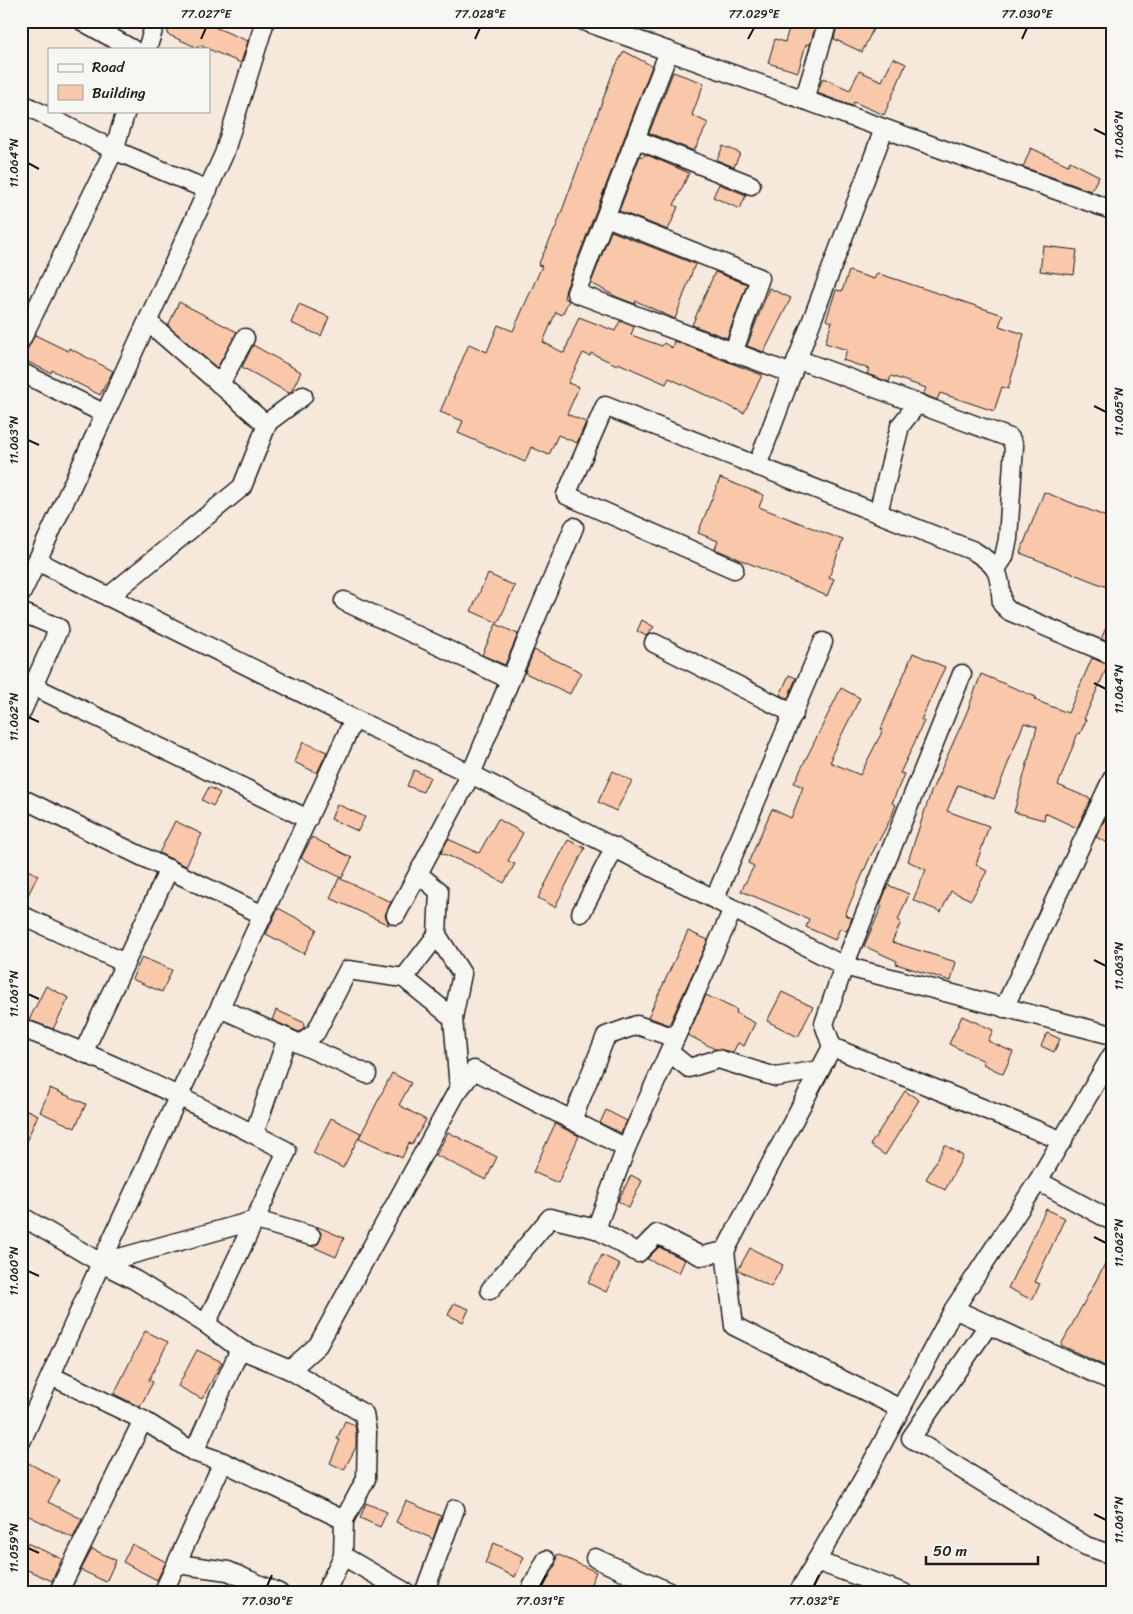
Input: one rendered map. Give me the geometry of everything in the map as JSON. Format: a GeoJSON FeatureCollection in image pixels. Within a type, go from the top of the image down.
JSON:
{"type":"FeatureCollection","features":[{"type":"Feature","properties":{"kind":"street"},"geometry":{"type":"LineString","coordinates":[[82,21],[130,48]]}},
{"type":"Feature","properties":{"kind":"street"},"geometry":{"type":"LineString","coordinates":[[147,48],[156,21]]}},
{"type":"Feature","properties":{"kind":"street"},"geometry":{"type":"LineString","coordinates":[[21,594],[106,414],[224,154],[266,21]]}},
{"type":"Feature","properties":{"kind":"street"},"geometry":{"type":"LineString","coordinates":[[804,100],[828,21]]}},
{"type":"Feature","properties":{"kind":"street"},"geometry":{"type":"LineString","coordinates":[[589,22],[1112,210]]}},
{"type":"Feature","properties":{"kind":"street"},"geometry":{"type":"LineString","coordinates":[[669,51],[576,292],[734,353],[794,366],[918,403],[1010,438],[1014,446],[1008,539],[1004,557],[996,569]]}},
{"type":"Feature","properties":{"kind":"street"},"geometry":{"type":"LineString","coordinates":[[21,103],[114,150],[208,190]]}},
{"type":"Feature","properties":{"kind":"street"},"geometry":{"type":"LineString","coordinates":[[21,340],[114,150],[126,112]]}},
{"type":"Feature","properties":{"kind":"street"},"geometry":{"type":"LineString","coordinates":[[757,466],[884,129]]}},
{"type":"Feature","properties":{"kind":"street"},"geometry":{"type":"LineString","coordinates":[[634,139],[751,185]]}},
{"type":"Feature","properties":{"kind":"street"},"geometry":{"type":"LineString","coordinates":[[606,217],[760,278],[734,353]]}},
{"type":"Feature","properties":{"kind":"street"},"geometry":{"type":"LineString","coordinates":[[148,322],[267,425]]}},
{"type":"Feature","properties":{"kind":"street"},"geometry":{"type":"LineString","coordinates":[[220,384],[245,338]]}},
{"type":"Feature","properties":{"kind":"street"},"geometry":{"type":"LineString","coordinates":[[21,372],[106,414]]}},
{"type":"Feature","properties":{"kind":"street"},"geometry":{"type":"LineString","coordinates":[[108,597],[242,487],[267,425],[303,396]]}},
{"type":"Feature","properties":{"kind":"street"},"geometry":{"type":"LineString","coordinates":[[878,513],[900,426],[918,403]]}},
{"type":"Feature","properties":{"kind":"street"},"geometry":{"type":"LineString","coordinates":[[734,569],[566,496],[605,406],[974,551],[993,563],[996,569],[1002,604],[1009,611],[1112,655]]}},
{"type":"Feature","properties":{"kind":"street"},"geometry":{"type":"LineString","coordinates":[[396,915],[471,774],[574,527]]}},
{"type":"Feature","properties":{"kind":"street"},"geometry":{"type":"LineString","coordinates":[[37,561],[354,719],[471,774],[715,898],[733,909],[790,936],[844,966],[1112,1035]]}},
{"type":"Feature","properties":{"kind":"street"},"geometry":{"type":"LineString","coordinates":[[344,602],[509,679]]}},
{"type":"Feature","properties":{"kind":"street"},"geometry":{"type":"LineString","coordinates":[[21,612],[60,628],[21,713]]}},
{"type":"Feature","properties":{"kind":"street"},"geometry":{"type":"LineString","coordinates":[[715,898],[823,642]]}},
{"type":"Feature","properties":{"kind":"street"},"geometry":{"type":"LineString","coordinates":[[654,643],[794,714]]}},
{"type":"Feature","properties":{"kind":"street"},"geometry":{"type":"LineString","coordinates":[[901,1409],[734,1326],[725,1251],[832,1046],[824,1024],[844,966],[962,674]]}},
{"type":"Feature","properties":{"kind":"street"},"geometry":{"type":"LineString","coordinates":[[33,686],[308,819]]}},
{"type":"Feature","properties":{"kind":"street"},"geometry":{"type":"LineString","coordinates":[[21,1442],[101,1263],[354,719]]}},
{"type":"Feature","properties":{"kind":"street"},"geometry":{"type":"LineString","coordinates":[[1004,1008],[1112,779]]}},
{"type":"Feature","properties":{"kind":"street"},"geometry":{"type":"LineString","coordinates":[[21,798],[263,915]]}},
{"type":"Feature","properties":{"kind":"street"},"geometry":{"type":"LineString","coordinates":[[581,913],[615,847]]}},
{"type":"Feature","properties":{"kind":"street"},"geometry":{"type":"LineString","coordinates":[[84,1051],[169,869]]}},
{"type":"Feature","properties":{"kind":"street"},"geometry":{"type":"LineString","coordinates":[[404,978],[437,934],[439,890],[418,874]]}},
{"type":"Feature","properties":{"kind":"street"},"geometry":{"type":"LineString","coordinates":[[596,1229],[626,1148],[733,909]]}},
{"type":"Feature","properties":{"kind":"street"},"geometry":{"type":"LineString","coordinates":[[21,915],[125,963]]}},
{"type":"Feature","properties":{"kind":"street"},"geometry":{"type":"LineString","coordinates":[[437,934],[462,974],[453,1018],[459,1088],[457,1092]]}},
{"type":"Feature","properties":{"kind":"street"},"geometry":{"type":"LineString","coordinates":[[254,1134],[294,1041],[316,1032],[348,970],[404,978],[453,1018]]}},
{"type":"Feature","properties":{"kind":"street"},"geometry":{"type":"LineString","coordinates":[[220,1008],[368,1074]]}},
{"type":"Feature","properties":{"kind":"street"},"geometry":{"type":"LineString","coordinates":[[572,1120],[606,1036],[638,1025],[672,1045],[689,1068],[718,1059],[776,1077],[820,1070]]}},
{"type":"Feature","properties":{"kind":"street"},"geometry":{"type":"LineString","coordinates":[[21,1028],[84,1051],[97,1060],[180,1096],[287,1151],[206,1324]]}},
{"type":"Feature","properties":{"kind":"street"},"geometry":{"type":"LineString","coordinates":[[832,1046],[1062,1141]]}},
{"type":"Feature","properties":{"kind":"street"},"geometry":{"type":"LineString","coordinates":[[798,1593],[901,1409],[954,1309],[1038,1182],[1112,1056]]}},
{"type":"Feature","properties":{"kind":"street"},"geometry":{"type":"LineString","coordinates":[[290,1370],[318,1345],[457,1092],[474,1070],[626,1148]]}},
{"type":"Feature","properties":{"kind":"street"},"geometry":{"type":"LineString","coordinates":[[1038,1182],[1112,1221]]}},
{"type":"Feature","properties":{"kind":"street"},"geometry":{"type":"LineString","coordinates":[[21,1216],[101,1263],[136,1280],[206,1324],[240,1349],[290,1370],[364,1414],[367,1432],[366,1479],[344,1520],[343,1556],[325,1593]]}},
{"type":"Feature","properties":{"kind":"street"},"geometry":{"type":"LineString","coordinates":[[490,1290],[550,1218],[596,1229],[638,1253],[658,1234],[701,1256],[725,1251]]}},
{"type":"Feature","properties":{"kind":"street"},"geometry":{"type":"LineString","coordinates":[[101,1263],[256,1220],[311,1236]]}},
{"type":"Feature","properties":{"kind":"street"},"geometry":{"type":"LineString","coordinates":[[954,1309],[1112,1381]]}},
{"type":"Feature","properties":{"kind":"street"},"geometry":{"type":"LineString","coordinates":[[988,1324],[911,1438],[1086,1546],[1112,1555]]}},
{"type":"Feature","properties":{"kind":"street"},"geometry":{"type":"LineString","coordinates":[[194,1452],[240,1349]]}},
{"type":"Feature","properties":{"kind":"street"},"geometry":{"type":"LineString","coordinates":[[51,1376],[143,1420],[194,1452],[222,1462],[344,1520]]}},
{"type":"Feature","properties":{"kind":"street"},"geometry":{"type":"LineString","coordinates":[[58,1593],[143,1420]]}},
{"type":"Feature","properties":{"kind":"street"},"geometry":{"type":"LineString","coordinates":[[123,1460],[158,1430]]}},
{"type":"Feature","properties":{"kind":"street"},"geometry":{"type":"LineString","coordinates":[[163,1593],[222,1462]]}},
{"type":"Feature","properties":{"kind":"street"},"geometry":{"type":"LineString","coordinates":[[424,1593],[455,1508]]}},
{"type":"Feature","properties":{"kind":"street"},"geometry":{"type":"LineString","coordinates":[[343,1556],[407,1593]]}},
{"type":"Feature","properties":{"kind":"street"},"geometry":{"type":"LineString","coordinates":[[595,1558],[671,1593]]}},
{"type":"Feature","properties":{"kind":"street"},"geometry":{"type":"LineString","coordinates":[[529,1593],[546,1560]]}},
{"type":"Feature","properties":{"kind":"street"},"geometry":{"type":"LineString","coordinates":[[816,1561],[904,1593]]}},
{"type":"Feature","properties":{"kind":"street"},"geometry":{"type":"LineString","coordinates":[[177,1564],[228,1571],[279,1593]]}},
{"type":"Feature","properties":{"kind":"building"},"geometry":{"type":"Polygon","coordinates":[[[173,21],[214,21],[212,26],[248,41],[241,63],[210,50],[210,48],[199,45],[198,48],[167,34],[173,21]]]}},
{"type":"Feature","properties":{"kind":"building"},"geometry":{"type":"Polygon","coordinates":[[[791,21],[817,21],[810,45],[806,44],[798,72],[768,63],[775,39],[785,42],[791,21]]]}},
{"type":"Feature","properties":{"kind":"building"},"geometry":{"type":"Polygon","coordinates":[[[838,21],[877,21],[862,52],[834,39],[838,21]]]}},
{"type":"Feature","properties":{"kind":"building"},"geometry":{"type":"Polygon","coordinates":[[[624,51],[652,66],[566,289],[564,298],[569,300],[562,315],[556,312],[543,342],[564,353],[579,317],[615,331],[620,321],[634,327],[631,335],[662,346],[664,343],[672,348],[674,341],[762,375],[744,413],[669,378],[666,384],[618,363],[617,365],[591,353],[590,356],[583,353],[568,383],[579,387],[567,414],[586,422],[577,443],[558,435],[549,455],[531,447],[525,462],[458,433],[463,421],[440,412],[469,344],[487,352],[498,325],[513,331],[542,266],[538,265],[556,227],[614,69],[624,51]]]}},
{"type":"Feature","properties":{"kind":"building"},"geometry":{"type":"Polygon","coordinates":[[[893,58],[906,64],[884,115],[854,102],[852,106],[817,93],[823,78],[850,90],[859,71],[882,81],[893,58]]]}},
{"type":"Feature","properties":{"kind":"building"},"geometry":{"type":"Polygon","coordinates":[[[673,72],[704,83],[692,115],[708,123],[694,151],[649,133],[673,72]]]}},
{"type":"Feature","properties":{"kind":"building"},"geometry":{"type":"Polygon","coordinates":[[[723,146],[740,153],[734,167],[717,160],[723,146]]]}},
{"type":"Feature","properties":{"kind":"building"},"geometry":{"type":"Polygon","coordinates":[[[1031,148],[1068,165],[1070,161],[1099,176],[1091,191],[1023,167],[1031,148]]]}},
{"type":"Feature","properties":{"kind":"building"},"geometry":{"type":"Polygon","coordinates":[[[645,154],[689,173],[674,205],[678,207],[668,230],[619,211],[640,156],[643,157],[645,154]]]}},
{"type":"Feature","properties":{"kind":"building"},"geometry":{"type":"Polygon","coordinates":[[[719,184],[746,195],[740,209],[713,197],[719,184]]]}},
{"type":"Feature","properties":{"kind":"building"},"geometry":{"type":"Polygon","coordinates":[[[611,231],[695,264],[675,319],[636,301],[635,304],[617,297],[591,283],[611,231]]]}},
{"type":"Feature","properties":{"kind":"building"},"geometry":{"type":"Polygon","coordinates":[[[1043,246],[1077,250],[1074,275],[1040,271],[1043,246]]]}},
{"type":"Feature","properties":{"kind":"building"},"geometry":{"type":"Polygon","coordinates":[[[849,271],[874,279],[877,273],[1003,315],[999,326],[1024,334],[1008,389],[1002,387],[994,411],[940,393],[937,400],[923,394],[926,388],[891,376],[889,382],[867,374],[869,369],[843,360],[847,350],[825,343],[832,322],[826,320],[836,290],[842,291],[849,271]]]}},
{"type":"Feature","properties":{"kind":"building"},"geometry":{"type":"Polygon","coordinates":[[[715,272],[747,284],[727,338],[692,325],[715,272]]]}},
{"type":"Feature","properties":{"kind":"building"},"geometry":{"type":"Polygon","coordinates":[[[769,288],[791,298],[764,352],[747,346],[769,288]]]}},
{"type":"Feature","properties":{"kind":"building"},"geometry":{"type":"Polygon","coordinates":[[[179,302],[237,332],[217,368],[168,326],[179,302]]]}},
{"type":"Feature","properties":{"kind":"building"},"geometry":{"type":"Polygon","coordinates":[[[299,304],[329,317],[321,336],[291,323],[299,304]]]}},
{"type":"Feature","properties":{"kind":"building"},"geometry":{"type":"Polygon","coordinates":[[[35,335],[68,351],[69,348],[113,371],[100,395],[52,370],[51,373],[22,359],[35,335]]]}},
{"type":"Feature","properties":{"kind":"building"},"geometry":{"type":"Polygon","coordinates":[[[253,345],[301,372],[291,392],[289,393],[242,367],[253,345]]]}},
{"type":"Feature","properties":{"kind":"building"},"geometry":{"type":"Polygon","coordinates":[[[720,478],[764,495],[759,507],[843,540],[829,577],[834,579],[827,596],[715,549],[718,541],[698,533],[720,478]]]}},
{"type":"Feature","properties":{"kind":"building"},"geometry":{"type":"Polygon","coordinates":[[[1044,492],[1112,519],[1112,589],[1020,553],[1044,492]]]}},
{"type":"Feature","properties":{"kind":"building"},"geometry":{"type":"Polygon","coordinates":[[[488,574],[515,586],[498,623],[471,611],[488,574]]]}},
{"type":"Feature","properties":{"kind":"building"},"geometry":{"type":"Polygon","coordinates":[[[1112,615],[1112,643],[1101,639],[1112,615]]]}},
{"type":"Feature","properties":{"kind":"building"},"geometry":{"type":"Polygon","coordinates":[[[642,620],[654,627],[646,636],[637,631],[642,620]]]}},
{"type":"Feature","properties":{"kind":"building"},"geometry":{"type":"Polygon","coordinates":[[[496,624],[518,634],[505,665],[482,655],[496,624]]]}},
{"type":"Feature","properties":{"kind":"building"},"geometry":{"type":"Polygon","coordinates":[[[534,650],[581,672],[570,694],[525,673],[534,650]]]}},
{"type":"Feature","properties":{"kind":"building"},"geometry":{"type":"Polygon","coordinates":[[[913,653],[945,667],[921,720],[924,721],[900,773],[904,774],[892,803],[896,805],[891,818],[870,857],[845,915],[852,918],[847,931],[840,928],[835,940],[806,927],[809,919],[741,891],[754,866],[748,863],[772,809],[791,818],[803,787],[794,783],[841,688],[860,698],[831,756],[833,757],[830,762],[860,775],[883,730],[881,729],[913,653]]]}},
{"type":"Feature","properties":{"kind":"building"},"geometry":{"type":"Polygon","coordinates":[[[1092,658],[1108,665],[1084,719],[1086,720],[1080,734],[1078,733],[1058,785],[1091,799],[1077,828],[1045,813],[1044,820],[1014,812],[1037,727],[1024,723],[994,799],[958,785],[947,811],[989,826],[976,865],[987,871],[971,900],[951,891],[941,912],[913,900],[926,870],[908,861],[931,792],[967,712],[981,674],[1036,697],[1035,700],[1068,713],[1092,658]]]}},
{"type":"Feature","properties":{"kind":"building"},"geometry":{"type":"Polygon","coordinates":[[[789,675],[796,678],[788,698],[780,695],[789,675]]]}},
{"type":"Feature","properties":{"kind":"building"},"geometry":{"type":"Polygon","coordinates":[[[303,742],[327,752],[317,773],[294,762],[303,742]]]}},
{"type":"Feature","properties":{"kind":"building"},"geometry":{"type":"Polygon","coordinates":[[[414,770],[430,777],[423,792],[407,786],[414,770]]]}},
{"type":"Feature","properties":{"kind":"building"},"geometry":{"type":"Polygon","coordinates":[[[613,771],[632,781],[616,811],[598,802],[613,771]]]}},
{"type":"Feature","properties":{"kind":"building"},"geometry":{"type":"Polygon","coordinates":[[[209,787],[220,793],[213,806],[202,800],[209,787]]]}},
{"type":"Feature","properties":{"kind":"building"},"geometry":{"type":"Polygon","coordinates":[[[337,804],[365,817],[358,831],[331,819],[337,804]]]}},
{"type":"Feature","properties":{"kind":"building"},"geometry":{"type":"Polygon","coordinates":[[[1109,811],[1112,813],[1112,845],[1096,837],[1109,811]]]}},
{"type":"Feature","properties":{"kind":"building"},"geometry":{"type":"Polygon","coordinates":[[[498,819],[523,833],[508,861],[515,864],[504,883],[471,865],[441,853],[448,839],[479,853],[498,819]]]}},
{"type":"Feature","properties":{"kind":"building"},"geometry":{"type":"Polygon","coordinates":[[[175,821],[202,834],[186,866],[159,853],[175,821]]]}},
{"type":"Feature","properties":{"kind":"building"},"geometry":{"type":"Polygon","coordinates":[[[312,837],[352,858],[342,878],[301,858],[312,837]]]}},
{"type":"Feature","properties":{"kind":"building"},"geometry":{"type":"Polygon","coordinates":[[[568,840],[585,848],[555,907],[538,898],[568,840]]]}},
{"type":"Feature","properties":{"kind":"building"},"geometry":{"type":"Polygon","coordinates":[[[21,867],[38,875],[23,905],[21,905],[21,867]]]}},
{"type":"Feature","properties":{"kind":"building"},"geometry":{"type":"Polygon","coordinates":[[[339,878],[391,902],[385,915],[389,925],[330,898],[339,878]]]}},
{"type":"Feature","properties":{"kind":"building"},"geometry":{"type":"Polygon","coordinates":[[[888,885],[909,894],[898,920],[901,922],[892,942],[956,962],[951,981],[896,964],[897,961],[864,946],[882,906],[880,905],[888,885]]]}},
{"type":"Feature","properties":{"kind":"building"},"geometry":{"type":"Polygon","coordinates":[[[278,908],[317,929],[304,954],[266,934],[278,908]]]}},
{"type":"Feature","properties":{"kind":"building"},"geometry":{"type":"Polygon","coordinates":[[[688,931],[708,940],[669,1025],[648,1017],[688,931]]]}},
{"type":"Feature","properties":{"kind":"building"},"geometry":{"type":"Polygon","coordinates":[[[142,957],[172,970],[162,992],[132,979],[142,957]]]}},
{"type":"Feature","properties":{"kind":"building"},"geometry":{"type":"Polygon","coordinates":[[[46,986],[69,998],[53,1029],[29,1020],[46,986]]]}},
{"type":"Feature","properties":{"kind":"building"},"geometry":{"type":"Polygon","coordinates":[[[782,992],[813,1007],[798,1037],[767,1021],[782,992]]]}},
{"type":"Feature","properties":{"kind":"building"},"geometry":{"type":"Polygon","coordinates":[[[706,995],[737,1010],[736,1013],[755,1023],[744,1046],[738,1043],[733,1052],[715,1049],[688,1035],[706,995]]]}},
{"type":"Feature","properties":{"kind":"building"},"geometry":{"type":"Polygon","coordinates":[[[276,1010],[305,1023],[303,1029],[299,1032],[272,1020],[276,1010]]]}},
{"type":"Feature","properties":{"kind":"building"},"geometry":{"type":"Polygon","coordinates":[[[962,1016],[993,1030],[988,1041],[1013,1052],[1003,1074],[983,1064],[984,1061],[949,1044],[962,1016]]]}},
{"type":"Feature","properties":{"kind":"building"},"geometry":{"type":"Polygon","coordinates":[[[1047,1033],[1060,1039],[1054,1052],[1041,1046],[1047,1033]]]}},
{"type":"Feature","properties":{"kind":"building"},"geometry":{"type":"Polygon","coordinates":[[[392,1073],[411,1083],[399,1105],[426,1120],[412,1144],[409,1143],[402,1158],[359,1138],[392,1073]]]}},
{"type":"Feature","properties":{"kind":"building"},"geometry":{"type":"Polygon","coordinates":[[[50,1088],[86,1104],[75,1128],[40,1112],[50,1088]]]}},
{"type":"Feature","properties":{"kind":"building"},"geometry":{"type":"Polygon","coordinates":[[[905,1091],[919,1100],[885,1155],[870,1145],[905,1091]]]}},
{"type":"Feature","properties":{"kind":"building"},"geometry":{"type":"Polygon","coordinates":[[[21,1107],[38,1115],[21,1153],[21,1107]]]}},
{"type":"Feature","properties":{"kind":"building"},"geometry":{"type":"Polygon","coordinates":[[[606,1110],[627,1121],[621,1133],[600,1123],[606,1110]]]}},
{"type":"Feature","properties":{"kind":"building"},"geometry":{"type":"Polygon","coordinates":[[[331,1118],[361,1133],[343,1168],[313,1153],[331,1118]]]}},
{"type":"Feature","properties":{"kind":"building"},"geometry":{"type":"Polygon","coordinates":[[[555,1124],[579,1136],[558,1183],[533,1172],[555,1124]]]}},
{"type":"Feature","properties":{"kind":"building"},"geometry":{"type":"Polygon","coordinates":[[[448,1132],[497,1157],[486,1180],[436,1155],[448,1132]]]}},
{"type":"Feature","properties":{"kind":"building"},"geometry":{"type":"Polygon","coordinates":[[[945,1145],[963,1156],[945,1190],[926,1179],[945,1145]]]}},
{"type":"Feature","properties":{"kind":"building"},"geometry":{"type":"Polygon","coordinates":[[[631,1175],[642,1181],[629,1208],[618,1201],[631,1175]]]}},
{"type":"Feature","properties":{"kind":"building"},"geometry":{"type":"Polygon","coordinates":[[[1046,1209],[1065,1218],[1035,1282],[1040,1284],[1032,1300],[1008,1288],[1046,1209]]]}},
{"type":"Feature","properties":{"kind":"building"},"geometry":{"type":"Polygon","coordinates":[[[316,1226],[344,1238],[336,1257],[311,1246],[318,1244],[321,1238],[321,1233],[316,1226]]]}},
{"type":"Feature","properties":{"kind":"building"},"geometry":{"type":"Polygon","coordinates":[[[659,1247],[685,1260],[679,1273],[647,1259],[659,1247]]]}},
{"type":"Feature","properties":{"kind":"building"},"geometry":{"type":"Polygon","coordinates":[[[750,1248],[783,1265],[771,1287],[738,1270],[750,1248]]]}},
{"type":"Feature","properties":{"kind":"building"},"geometry":{"type":"Polygon","coordinates":[[[1112,1251],[1112,1358],[1107,1367],[1061,1345],[1112,1251]]]}},
{"type":"Feature","properties":{"kind":"building"},"geometry":{"type":"Polygon","coordinates":[[[602,1255],[620,1264],[606,1292],[588,1283],[602,1255]]]}},
{"type":"Feature","properties":{"kind":"building"},"geometry":{"type":"Polygon","coordinates":[[[454,1303],[469,1309],[463,1322],[448,1315],[454,1303]]]}},
{"type":"Feature","properties":{"kind":"building"},"geometry":{"type":"Polygon","coordinates":[[[145,1331],[168,1342],[149,1380],[153,1382],[140,1407],[114,1394],[145,1331]]]}},
{"type":"Feature","properties":{"kind":"building"},"geometry":{"type":"Polygon","coordinates":[[[197,1350],[222,1362],[202,1399],[178,1386],[197,1350]]]}},
{"type":"Feature","properties":{"kind":"building"},"geometry":{"type":"Polygon","coordinates":[[[345,1421],[355,1425],[356,1447],[344,1470],[330,1463],[340,1440],[337,1439],[345,1421]]]}},
{"type":"Feature","properties":{"kind":"building"},"geometry":{"type":"Polygon","coordinates":[[[21,1459],[60,1480],[48,1502],[82,1519],[73,1538],[21,1512],[21,1459]]]}},
{"type":"Feature","properties":{"kind":"building"},"geometry":{"type":"Polygon","coordinates":[[[406,1501],[441,1516],[433,1539],[396,1522],[406,1501]]]}},
{"type":"Feature","properties":{"kind":"building"},"geometry":{"type":"Polygon","coordinates":[[[366,1503],[387,1512],[380,1527],[360,1518],[366,1503]]]}},
{"type":"Feature","properties":{"kind":"building"},"geometry":{"type":"Polygon","coordinates":[[[27,1543],[62,1559],[52,1581],[21,1567],[21,1555],[27,1543]]]}},
{"type":"Feature","properties":{"kind":"building"},"geometry":{"type":"Polygon","coordinates":[[[494,1543],[524,1557],[515,1577],[485,1563],[494,1543]]]}},
{"type":"Feature","properties":{"kind":"building"},"geometry":{"type":"Polygon","coordinates":[[[132,1544],[166,1562],[157,1580],[123,1562],[132,1544]]]}},
{"type":"Feature","properties":{"kind":"building"},"geometry":{"type":"Polygon","coordinates":[[[92,1549],[116,1560],[106,1582],[81,1570],[92,1549]]]}},
{"type":"Feature","properties":{"kind":"building"},"geometry":{"type":"Polygon","coordinates":[[[557,1554],[596,1572],[587,1593],[541,1593],[555,1565],[557,1554]]]}}]}
